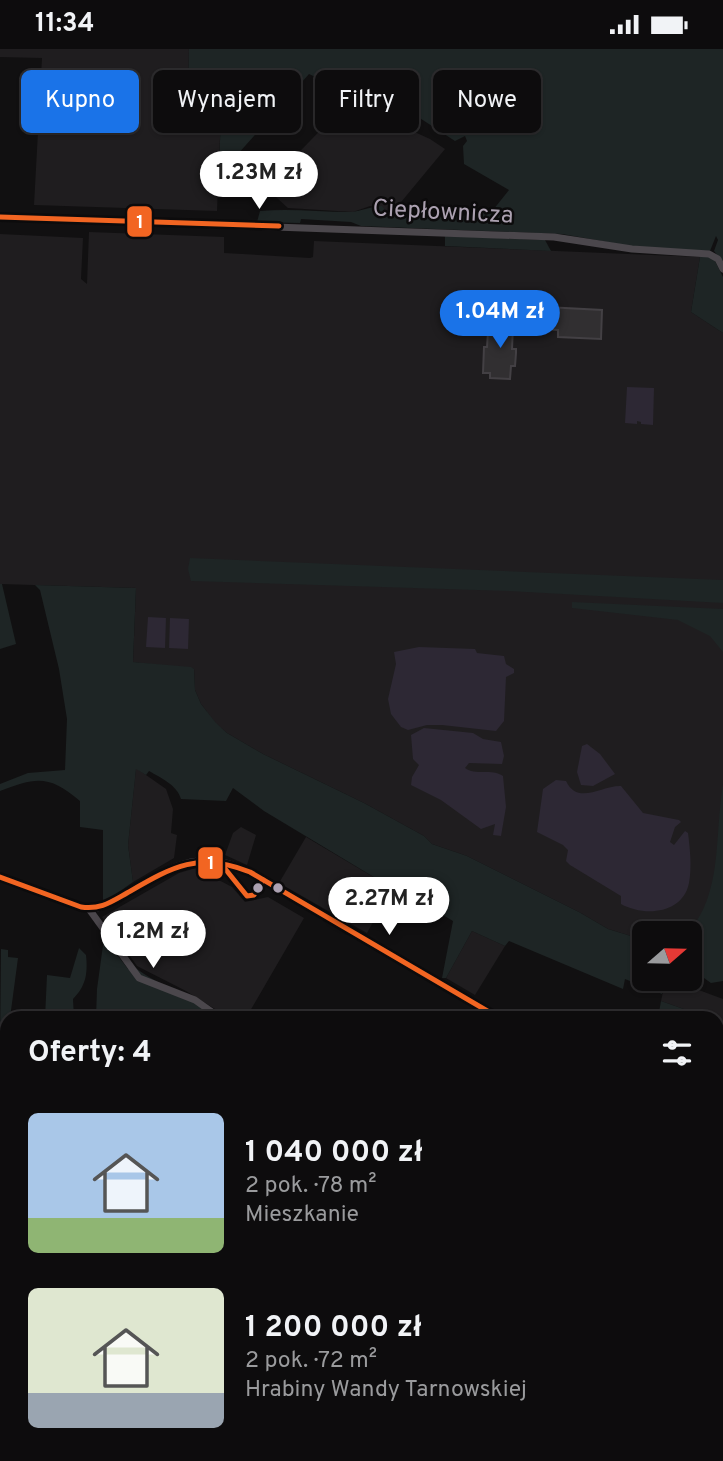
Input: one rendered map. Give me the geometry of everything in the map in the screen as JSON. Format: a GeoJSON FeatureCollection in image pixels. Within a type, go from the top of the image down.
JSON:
{"type":"FeatureCollection","features":[{"type":"Feature","properties":{"kind":"street","name":"Ciepłownicza"},"geometry":{"type":"LineString","coordinates":[[0,217],[554,237],[632,249],[709,254],[715,256],[723,269]]}},
{"type":"Feature","properties":{"kind":"street"},"geometry":{"type":"LineString","coordinates":[[0,877],[89,909],[105,905],[184,863],[204,859],[223,861],[262,880],[488,1011]]}},
{"type":"Feature","properties":{"kind":"street"},"geometry":{"type":"LineString","coordinates":[[89,909],[139,978],[194,1000],[210,1011]]}},
{"type":"Feature","properties":{"kind":"shaded area"},"geometry":{"type":"Polygon","coordinates":[[[0,49],[189,49],[188,70],[153,70],[153,133],[220,133],[217,211],[34,205],[38,133],[139,133],[139,70],[41,70],[42,58],[0,57],[0,49]]]}},
{"type":"Feature","properties":{"kind":"shaded area"},"geometry":{"type":"Polygon","coordinates":[[[189,49],[723,49],[723,262],[714,251],[718,240],[716,236],[710,251],[647,249],[562,234],[361,226],[351,222],[301,219],[300,223],[257,222],[260,211],[349,212],[382,206],[387,213],[479,216],[484,210],[493,210],[509,190],[464,164],[463,146],[467,141],[465,136],[455,141],[443,133],[541,133],[541,70],[433,70],[433,127],[419,118],[419,70],[315,70],[315,77],[309,74],[301,83],[301,70],[188,70],[189,49]]]}},
{"type":"Feature","properties":{"kind":"shaded area"},"geometry":{"type":"Polygon","coordinates":[[[220,133],[257,133],[237,155],[219,167],[220,133]]]}},
{"type":"Feature","properties":{"kind":"shaded area"},"geometry":{"type":"Polygon","coordinates":[[[318,133],[417,133],[445,149],[392,213],[370,206],[353,212],[288,208],[265,187],[318,133]]]}},
{"type":"Feature","properties":{"kind":"shaded area"},"geometry":{"type":"Polygon","coordinates":[[[89,232],[224,237],[224,253],[310,258],[313,257],[314,241],[700,257],[691,312],[723,333],[723,981],[702,973],[702,921],[632,921],[632,936],[608,929],[467,856],[432,844],[424,836],[364,803],[263,754],[227,733],[216,724],[201,704],[195,690],[194,669],[133,662],[136,588],[0,584],[0,234],[83,238],[81,279],[87,284],[89,232]]]}},
{"type":"Feature","properties":{"kind":"shaded area"},"geometry":{"type":"Polygon","coordinates":[[[445,236],[545,240],[551,251],[445,246],[445,236]]]}},
{"type":"Feature","properties":{"kind":"shaded area"},"geometry":{"type":"Polygon","coordinates":[[[700,257],[713,257],[723,277],[723,333],[691,312],[700,257]]]}},
{"type":"Feature","properties":{"kind":"shaded area"},"geometry":{"type":"Polygon","coordinates":[[[627,387],[654,388],[653,425],[637,421],[637,424],[625,423],[627,387]]]}},
{"type":"Feature","properties":{"kind":"shaded area"},"geometry":{"type":"Polygon","coordinates":[[[190,558],[723,580],[723,603],[509,591],[191,581],[188,569],[190,558]]]}},
{"type":"Feature","properties":{"kind":"shaded area"},"geometry":{"type":"Polygon","coordinates":[[[0,584],[16,644],[0,649],[0,584]]]}},
{"type":"Feature","properties":{"kind":"shaded area"},"geometry":{"type":"Polygon","coordinates":[[[35,585],[136,588],[133,662],[191,667],[194,669],[195,690],[201,704],[227,733],[263,754],[364,803],[424,836],[432,844],[467,856],[608,929],[632,936],[632,982],[625,979],[623,989],[509,941],[505,946],[472,931],[446,978],[442,978],[453,921],[394,886],[392,888],[264,811],[233,788],[226,801],[181,799],[163,779],[149,771],[146,775],[136,769],[128,845],[133,882],[103,903],[103,830],[80,827],[80,801],[60,787],[42,781],[24,783],[0,791],[0,784],[28,773],[65,770],[67,719],[59,669],[40,590],[35,585]]]}},
{"type":"Feature","properties":{"kind":"shaded area"},"geometry":{"type":"Polygon","coordinates":[[[572,602],[723,609],[723,652],[710,636],[678,620],[572,608],[572,602]]]}},
{"type":"Feature","properties":{"kind":"shaded area"},"geometry":{"type":"Polygon","coordinates":[[[148,617],[166,618],[165,648],[146,647],[148,617]]]}},
{"type":"Feature","properties":{"kind":"shaded area"},"geometry":{"type":"Polygon","coordinates":[[[170,618],[189,619],[188,649],[169,648],[170,618]]]}},
{"type":"Feature","properties":{"kind":"shaded area"},"geometry":{"type":"Polygon","coordinates":[[[419,647],[475,649],[477,653],[504,656],[506,664],[514,669],[514,673],[506,677],[504,721],[496,731],[442,725],[427,725],[408,730],[401,727],[391,714],[388,699],[396,664],[394,652],[419,647]]]}},
{"type":"Feature","properties":{"kind":"shaded area"},"geometry":{"type":"Polygon","coordinates":[[[424,728],[473,733],[483,739],[501,742],[504,756],[502,764],[469,763],[465,768],[503,776],[506,807],[501,836],[493,835],[495,824],[481,829],[441,800],[411,785],[419,765],[413,759],[411,735],[424,728]]]}},
{"type":"Feature","properties":{"kind":"shaded area"},"geometry":{"type":"Polygon","coordinates":[[[587,744],[600,754],[615,774],[593,786],[581,785],[577,772],[582,746],[587,744]]]}},
{"type":"Feature","properties":{"kind":"shaded area"},"geometry":{"type":"Polygon","coordinates":[[[136,768],[166,789],[173,809],[171,833],[177,835],[174,858],[133,882],[128,845],[136,768]]]}},
{"type":"Feature","properties":{"kind":"shaded area"},"geometry":{"type":"Polygon","coordinates":[[[556,780],[566,781],[577,792],[584,793],[621,786],[643,813],[679,820],[681,822],[675,827],[670,842],[674,845],[685,831],[688,833],[691,864],[689,883],[679,901],[661,910],[640,911],[630,908],[621,904],[621,896],[570,865],[566,861],[568,850],[563,845],[537,832],[543,789],[556,780]]]}},
{"type":"Feature","properties":{"kind":"shaded area"},"geometry":{"type":"Polygon","coordinates":[[[723,784],[723,981],[711,983],[702,977],[702,921],[696,921],[707,900],[712,882],[723,784]]]}},
{"type":"Feature","properties":{"kind":"shaded area"},"geometry":{"type":"Polygon","coordinates":[[[241,827],[256,835],[247,865],[225,855],[233,833],[241,827]]]}},
{"type":"Feature","properties":{"kind":"shaded area"},"geometry":{"type":"Polygon","coordinates":[[[306,837],[392,888],[367,933],[279,883],[306,837]]]}},
{"type":"Feature","properties":{"kind":"shaded area"},"geometry":{"type":"Polygon","coordinates":[[[196,868],[232,887],[245,902],[268,897],[304,918],[250,1011],[218,1011],[137,966],[102,917],[179,873],[196,868]]]}},
{"type":"Feature","properties":{"kind":"shaded area"},"geometry":{"type":"Polygon","coordinates":[[[472,931],[505,946],[475,995],[446,978],[472,931]]]}},
{"type":"Feature","properties":{"kind":"shaded area"},"geometry":{"type":"Polygon","coordinates":[[[104,938],[128,969],[133,966],[155,981],[214,1011],[96,1011],[104,938]]]}},
{"type":"Feature","properties":{"kind":"shaded area"},"geometry":{"type":"Polygon","coordinates":[[[79,948],[86,955],[87,968],[83,984],[73,999],[74,1011],[45,1011],[47,975],[70,978],[79,948]]]}},
{"type":"Feature","properties":{"kind":"shaded area"},"geometry":{"type":"Polygon","coordinates":[[[1,949],[8,950],[8,957],[18,958],[11,1011],[0,1011],[1,949]]]}},
{"type":"Feature","properties":{"kind":"shaded area"},"geometry":{"type":"Polygon","coordinates":[[[663,991],[702,991],[723,999],[723,1011],[689,1011],[661,1001],[663,991]]]}},
{"type":"Feature","properties":{"kind":"shaded area"},"geometry":{"type":"Polygon","coordinates":[[[661,1001],[689,1011],[659,1011],[661,1001]]]}},
{"type":"Feature","properties":{"kind":"building"},"geometry":{"type":"Polygon","coordinates":[[[498,307],[506,307],[505,326],[513,326],[512,349],[516,349],[516,353],[510,379],[490,378],[490,373],[483,373],[484,347],[487,347],[488,332],[497,332],[498,307]]]}},
{"type":"Feature","properties":{"kind":"building"},"geometry":{"type":"Polygon","coordinates":[[[546,307],[602,310],[601,339],[558,337],[558,330],[545,329],[546,307]]]}},
{"type":"Feature","properties":{"kind":"transit line","name":"1"},"geometry":{"type":"LineString","coordinates":[[0,217],[279,226]]}},
{"type":"Feature","properties":{"kind":"transit line","name":"1"},"geometry":{"type":"LineString","coordinates":[[218,860],[247,896],[254,895],[263,880]]}},
{"type":"Feature","properties":{"kind":"transit line","name":"1"},"geometry":{"type":"LineString","coordinates":[[0,877],[81,907],[94,907],[110,902],[172,869],[200,863],[232,866],[250,872],[487,1011]]}}]}
